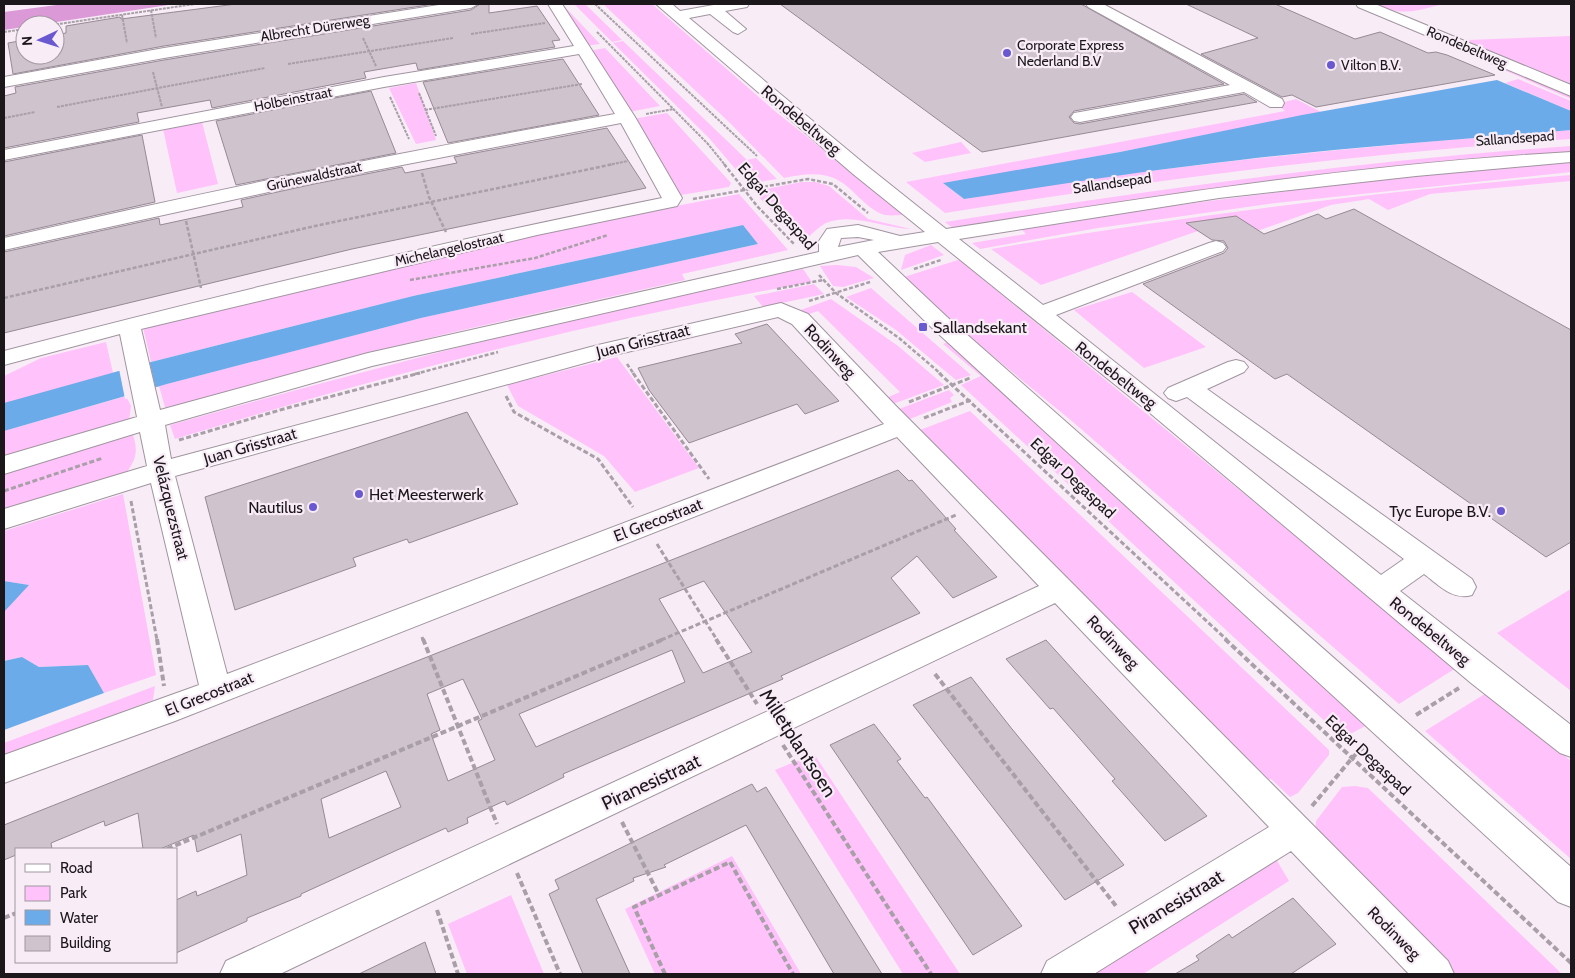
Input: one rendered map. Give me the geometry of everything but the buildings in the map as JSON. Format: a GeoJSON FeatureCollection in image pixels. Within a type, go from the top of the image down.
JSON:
{"type":"FeatureCollection","features":[{"type":"Feature","properties":{"kind":"street","name":"Albrecht Dürerweg"},"geometry":{"type":"LineString","coordinates":[[4,82],[154,54],[471,4]]}},
{"type":"Feature","properties":{"kind":"street"},"geometry":{"type":"LineString","coordinates":[[555,4],[626,117],[672,198],[670,202]]}},
{"type":"Feature","properties":{"kind":"street"},"geometry":{"type":"LineString","coordinates":[[670,10],[713,9],[742,4]]}},
{"type":"Feature","properties":{"kind":"street"},"geometry":{"type":"LineString","coordinates":[[1093,4],[1276,103]]}},
{"type":"Feature","properties":{"kind":"street","name":"Rondebeltweg"},"geometry":{"type":"LineString","coordinates":[[1363,4],[1571,90]]}},
{"type":"Feature","properties":{"kind":"street"},"geometry":{"type":"LineString","coordinates":[[713,9],[738,29]]}},
{"type":"Feature","properties":{"kind":"street","name":"Rondebeltweg"},"geometry":{"type":"LineString","coordinates":[[670,10],[942,236],[1038,314],[1153,403],[1380,590],[1571,743]]}},
{"type":"Feature","properties":{"kind":"street","name":"Holbeinstraat"},"geometry":{"type":"LineString","coordinates":[[4,155],[413,77],[583,49]]}},
{"type":"Feature","properties":{"kind":"street"},"geometry":{"type":"LineString","coordinates":[[1080,117],[1247,87]]}},
{"type":"Feature","properties":{"kind":"street","name":"Grünewaldstraat"},"geometry":{"type":"LineString","coordinates":[[4,244],[182,204],[416,155],[626,117]]}},
{"type":"Feature","properties":{"kind":"street"},"geometry":{"type":"LineString","coordinates":[[4,465],[148,414],[368,360],[700,283],[862,248],[1090,211],[1237,190],[1416,170],[1571,157]]}},
{"type":"Feature","properties":{"kind":"street","name":"Michelangelostraat"},"geometry":{"type":"LineString","coordinates":[[4,358],[131,337],[205,306],[455,248],[670,202]]}},
{"type":"Feature","properties":{"kind":"street"},"geometry":{"type":"LineString","coordinates":[[832,256],[827,247],[828,240],[834,233],[848,230],[875,232],[898,242]]}},
{"type":"Feature","properties":{"kind":"street"},"geometry":{"type":"LineString","coordinates":[[1038,314],[1216,247]]}},
{"type":"Feature","properties":{"kind":"street"},"geometry":{"type":"LineString","coordinates":[[862,248],[939,322],[1571,890]]}},
{"type":"Feature","properties":{"kind":"street","name":"Juan Grisstraat"},"geometry":{"type":"LineString","coordinates":[[4,519],[161,471],[616,347],[767,312],[781,310],[788,312]]}},
{"type":"Feature","properties":{"kind":"street","name":"Rodinweg"},"geometry":{"type":"LineString","coordinates":[[788,312],[800,319],[1294,831],[1435,974]]}},
{"type":"Feature","properties":{"kind":"street","name":"Velázquezstraat"},"geometry":{"type":"LineString","coordinates":[[131,337],[161,471],[216,690]]}},
{"type":"Feature","properties":{"kind":"street"},"geometry":{"type":"LineString","coordinates":[[1153,403],[1236,367]]}},
{"type":"Feature","properties":{"kind":"street"},"geometry":{"type":"LineString","coordinates":[[1189,387],[1462,587]]}},
{"type":"Feature","properties":{"kind":"street","name":"El Grecostraat"},"geometry":{"type":"LineString","coordinates":[[4,769],[164,712],[216,690],[721,496],[894,418]]}},
{"type":"Feature","properties":{"kind":"street"},"geometry":{"type":"LineString","coordinates":[[1380,590],[1424,560]]}},
{"type":"Feature","properties":{"kind":"street","name":"Piranesistraat"},"geometry":{"type":"LineString","coordinates":[[239,974],[508,850],[1061,588]]}},
{"type":"Feature","properties":{"kind":"street","name":"Piranesistraat"},"geometry":{"type":"LineString","coordinates":[[1060,974],[1294,831]]}},
{"type":"Feature","properties":{"kind":"path"},"geometry":{"type":"LineString","coordinates":[[65,23],[195,4]]}},
{"type":"Feature","properties":{"kind":"path"},"geometry":{"type":"LineString","coordinates":[[595,4],[757,156]]}},
{"type":"Feature","properties":{"kind":"path"},"geometry":{"type":"LineString","coordinates":[[151,10],[157,88],[165,123]]}},
{"type":"Feature","properties":{"kind":"path"},"geometry":{"type":"LineString","coordinates":[[122,15],[130,59]]}},
{"type":"Feature","properties":{"kind":"path"},"geometry":{"type":"LineString","coordinates":[[471,34],[546,23]]}},
{"type":"Feature","properties":{"kind":"path","name":"Edgar Degaspad"},"geometry":{"type":"LineString","coordinates":[[595,30],[708,144],[746,189],[757,206],[785,233],[836,293],[899,338],[971,400],[1571,963]]}},
{"type":"Feature","properties":{"kind":"path"},"geometry":{"type":"LineString","coordinates":[[288,64],[453,38]]}},
{"type":"Feature","properties":{"kind":"path"},"geometry":{"type":"LineString","coordinates":[[57,107],[265,68]]}},
{"type":"Feature","properties":{"kind":"path"},"geometry":{"type":"LineString","coordinates":[[413,77],[442,150]]}},
{"type":"Feature","properties":{"kind":"path"},"geometry":{"type":"LineString","coordinates":[[425,110],[582,84]]}},
{"type":"Feature","properties":{"kind":"path"},"geometry":{"type":"LineString","coordinates":[[626,117],[674,109]]}},
{"type":"Feature","properties":{"kind":"path"},"geometry":{"type":"LineString","coordinates":[[4,118],[35,112]]}},
{"type":"Feature","properties":{"kind":"path"},"geometry":{"type":"LineString","coordinates":[[416,155],[430,199],[455,248],[464,272]]}},
{"type":"Feature","properties":{"kind":"path"},"geometry":{"type":"LineString","coordinates":[[4,298],[192,252],[430,199],[629,161]]}},
{"type":"Feature","properties":{"kind":"path"},"geometry":{"type":"LineString","coordinates":[[670,202],[808,179],[823,180],[833,184],[873,217]]}},
{"type":"Feature","properties":{"kind":"path"},"geometry":{"type":"LineString","coordinates":[[182,204],[205,306]]}},
{"type":"Feature","properties":{"kind":"path"},"geometry":{"type":"LineString","coordinates":[[767,291],[823,280]]}},
{"type":"Feature","properties":{"kind":"path"},"geometry":{"type":"LineString","coordinates":[[616,347],[721,496]]}},
{"type":"Feature","properties":{"kind":"path"},"geometry":{"type":"LineString","coordinates":[[178,440],[287,408],[504,351]]}},
{"type":"Feature","properties":{"kind":"path"},"geometry":{"type":"LineString","coordinates":[[894,418],[953,384],[978,375]]}},
{"type":"Feature","properties":{"kind":"path"},"geometry":{"type":"LineString","coordinates":[[498,379],[514,412],[598,458],[645,525]]}},
{"type":"Feature","properties":{"kind":"path"},"geometry":{"type":"LineString","coordinates":[[894,418],[971,400]]}},
{"type":"Feature","properties":{"kind":"path"},"geometry":{"type":"LineString","coordinates":[[4,491],[72,470],[109,455]]}},
{"type":"Feature","properties":{"kind":"path"},"geometry":{"type":"LineString","coordinates":[[127,481],[161,661],[164,712]]}},
{"type":"Feature","properties":{"kind":"path"},"geometry":{"type":"LineString","coordinates":[[168,848],[980,505]]}},
{"type":"Feature","properties":{"kind":"path","name":"Milletplantsoen"},"geometry":{"type":"LineString","coordinates":[[645,525],[770,726],[932,974]]}},
{"type":"Feature","properties":{"kind":"path"},"geometry":{"type":"LineString","coordinates":[[413,615],[560,974]]}},
{"type":"Feature","properties":{"kind":"path"},"geometry":{"type":"LineString","coordinates":[[920,654],[1133,928]]}},
{"type":"Feature","properties":{"kind":"path"},"geometry":{"type":"LineString","coordinates":[[630,840],[658,895]]}},
{"type":"Feature","properties":{"kind":"path"},"geometry":{"type":"LineString","coordinates":[[665,974],[634,907],[730,862],[793,974]]}},
{"type":"Feature","properties":{"kind":"path"},"geometry":{"type":"LineString","coordinates":[[429,886],[458,974]]}},
{"type":"Feature","properties":{"kind":"green space"},"geometry":{"type":"Polygon","coordinates":[[[559,4],[562,4],[600,44],[586,46],[559,4]]]}},
{"type":"Feature","properties":{"kind":"green space"},"geometry":{"type":"Polygon","coordinates":[[[574,4],[585,4],[622,40],[612,42],[574,4]]]}},
{"type":"Feature","properties":{"kind":"green space"},"geometry":{"type":"Polygon","coordinates":[[[603,4],[652,4],[776,112],[905,215],[885,215],[878,212],[838,180],[825,175],[813,174],[784,178],[730,123],[603,4]]]}},
{"type":"Feature","properties":{"kind":"green space"},"geometry":{"type":"Polygon","coordinates":[[[1372,4],[1443,4],[1408,12],[1382,8],[1372,4]]]}},
{"type":"Feature","properties":{"kind":"green space"},"geometry":{"type":"Polygon","coordinates":[[[1404,27],[1571,96],[1571,99],[1404,27]]]}},
{"type":"Feature","properties":{"kind":"green space"},"geometry":{"type":"Polygon","coordinates":[[[1571,36],[1571,88],[1466,42],[1468,40],[1571,36]]]}},
{"type":"Feature","properties":{"kind":"green space"},"geometry":{"type":"Polygon","coordinates":[[[623,41],[747,160],[756,158],[777,179],[753,183],[748,178],[744,179],[709,138],[613,43],[623,41]]]}},
{"type":"Feature","properties":{"kind":"green space"},"geometry":{"type":"Polygon","coordinates":[[[605,48],[660,106],[629,112],[589,51],[605,48]]]}},
{"type":"Feature","properties":{"kind":"green space"},"geometry":{"type":"Polygon","coordinates":[[[1518,79],[1571,101],[1571,111],[1505,83],[1518,79]]]}},
{"type":"Feature","properties":{"kind":"green space"},"geometry":{"type":"Polygon","coordinates":[[[416,83],[436,140],[416,144],[389,88],[416,83]]]}},
{"type":"Feature","properties":{"kind":"green space"},"geometry":{"type":"Polygon","coordinates":[[[1296,99],[1321,112],[1120,152],[944,184],[964,199],[1115,176],[1267,157],[1571,130],[1571,139],[1414,152],[1257,169],[1101,189],[945,213],[906,182],[1285,111],[1277,104],[1296,99]]]}},
{"type":"Feature","properties":{"kind":"green space"},"geometry":{"type":"Polygon","coordinates":[[[667,113],[731,183],[729,187],[681,195],[633,119],[667,113]]]}},
{"type":"Feature","properties":{"kind":"green space"},"geometry":{"type":"Polygon","coordinates":[[[202,122],[218,184],[177,193],[163,129],[202,122]]]}},
{"type":"Feature","properties":{"kind":"green space"},"geometry":{"type":"Polygon","coordinates":[[[961,142],[971,153],[925,162],[912,153],[961,142]]]}},
{"type":"Feature","properties":{"kind":"green space"},"geometry":{"type":"Polygon","coordinates":[[[1571,146],[1571,152],[1416,165],[1261,183],[953,228],[945,222],[1257,177],[1414,159],[1571,146]]]}},
{"type":"Feature","properties":{"kind":"green space"},"geometry":{"type":"Polygon","coordinates":[[[1571,161],[1571,172],[1276,203],[1098,228],[980,249],[972,243],[1026,234],[1020,228],[1158,208],[1364,182],[1571,161]]]}},
{"type":"Feature","properties":{"kind":"green space"},"geometry":{"type":"Polygon","coordinates":[[[1571,175],[1571,181],[1430,194],[1388,210],[1369,199],[1331,205],[1254,232],[1233,219],[1041,285],[991,249],[1281,206],[1571,175]]]}},
{"type":"Feature","properties":{"kind":"green space"},"geometry":{"type":"Polygon","coordinates":[[[802,182],[815,182],[829,186],[868,219],[911,229],[857,220],[836,220],[823,225],[802,243],[757,195],[761,190],[802,182]]]}},
{"type":"Feature","properties":{"kind":"green space"},"geometry":{"type":"Polygon","coordinates":[[[739,194],[788,250],[682,274],[685,280],[360,355],[166,411],[159,386],[421,318],[758,244],[743,225],[413,296],[151,362],[143,327],[529,234],[739,194]]]}},
{"type":"Feature","properties":{"kind":"green space"},"geometry":{"type":"Polygon","coordinates":[[[931,245],[944,255],[901,270],[905,255],[931,245]]]}},
{"type":"Feature","properties":{"kind":"green space"},"geometry":{"type":"Polygon","coordinates":[[[958,260],[1456,668],[1399,704],[1073,422],[967,335],[904,277],[958,260]]]}},
{"type":"Feature","properties":{"kind":"green space"},"geometry":{"type":"Polygon","coordinates":[[[820,266],[856,267],[874,278],[843,287],[833,286],[820,266]]]}},
{"type":"Feature","properties":{"kind":"green space"},"geometry":{"type":"Polygon","coordinates":[[[803,269],[812,282],[651,314],[491,351],[253,415],[175,439],[170,425],[327,382],[564,321],[803,269]]]}},
{"type":"Feature","properties":{"kind":"green space"},"geometry":{"type":"Polygon","coordinates":[[[814,284],[824,294],[763,307],[754,296],[814,284]]]}},
{"type":"Feature","properties":{"kind":"green space"},"geometry":{"type":"Polygon","coordinates":[[[871,288],[971,375],[956,380],[896,330],[846,297],[871,288]]]}},
{"type":"Feature","properties":{"kind":"green space"},"geometry":{"type":"Polygon","coordinates":[[[1132,292],[1206,347],[1144,368],[1074,310],[1132,292]]]}},
{"type":"Feature","properties":{"kind":"green space"},"geometry":{"type":"Polygon","coordinates":[[[831,299],[898,346],[944,385],[893,404],[886,398],[900,392],[818,311],[803,316],[798,311],[831,299]]]}},
{"type":"Feature","properties":{"kind":"green space"},"geometry":{"type":"Polygon","coordinates":[[[106,342],[113,373],[4,404],[4,376],[41,358],[106,342]]]}},
{"type":"Feature","properties":{"kind":"green space"},"geometry":{"type":"Polygon","coordinates":[[[948,342],[1369,724],[1343,738],[961,385],[981,376],[943,344],[948,342]]]}},
{"type":"Feature","properties":{"kind":"green space"},"geometry":{"type":"Polygon","coordinates":[[[617,357],[699,468],[635,492],[604,456],[518,406],[507,385],[617,357]]]}},
{"type":"Feature","properties":{"kind":"green space"},"geometry":{"type":"Polygon","coordinates":[[[949,390],[954,395],[950,398],[952,402],[910,419],[899,409],[949,390]]]}},
{"type":"Feature","properties":{"kind":"green space"},"geometry":{"type":"Polygon","coordinates":[[[126,396],[131,406],[129,421],[4,457],[4,431],[126,396]]]}},
{"type":"Feature","properties":{"kind":"green space"},"geometry":{"type":"Polygon","coordinates":[[[970,411],[1329,750],[1329,755],[1298,793],[1290,797],[1271,779],[1264,782],[920,430],[970,411]]]}},
{"type":"Feature","properties":{"kind":"green space"},"geometry":{"type":"Polygon","coordinates":[[[133,435],[136,447],[135,457],[124,476],[4,512],[4,474],[133,435]]]}},
{"type":"Feature","properties":{"kind":"green space"},"geometry":{"type":"Polygon","coordinates":[[[123,494],[156,675],[104,693],[88,665],[39,667],[22,657],[4,661],[4,612],[28,585],[4,581],[4,531],[123,494]]]}},
{"type":"Feature","properties":{"kind":"green space"},"geometry":{"type":"Polygon","coordinates":[[[1571,589],[1571,691],[1497,633],[1571,589]]]}},
{"type":"Feature","properties":{"kind":"green space"},"geometry":{"type":"Polygon","coordinates":[[[155,686],[153,700],[4,757],[4,743],[155,686]]]}},
{"type":"Feature","properties":{"kind":"green space"},"geometry":{"type":"Polygon","coordinates":[[[1488,692],[1571,761],[1571,859],[1425,731],[1488,692]]]}},
{"type":"Feature","properties":{"kind":"green space"},"geometry":{"type":"Polygon","coordinates":[[[814,754],[960,974],[903,974],[775,770],[814,754]]]}},
{"type":"Feature","properties":{"kind":"green space"},"geometry":{"type":"Polygon","coordinates":[[[1342,787],[1368,788],[1562,974],[1453,974],[1315,832],[1316,821],[1342,787]]]}},
{"type":"Feature","properties":{"kind":"green space"},"geometry":{"type":"Polygon","coordinates":[[[732,856],[801,974],[655,974],[625,909],[732,856]]]}},
{"type":"Feature","properties":{"kind":"green space"},"geometry":{"type":"Polygon","coordinates":[[[1276,859],[1289,881],[1143,974],[1092,974],[1276,859]]]}},
{"type":"Feature","properties":{"kind":"green space"},"geometry":{"type":"Polygon","coordinates":[[[511,895],[544,974],[467,974],[448,924],[511,895]]]}},
{"type":"Feature","properties":{"kind":"shaded area"},"geometry":{"type":"Polygon","coordinates":[[[64,4],[175,4],[65,21],[65,15],[15,15],[15,28],[4,30],[4,12],[64,4]]]}},
{"type":"Feature","properties":{"kind":"water"},"geometry":{"type":"Polygon","coordinates":[[[1497,80],[1571,111],[1571,130],[1281,155],[1136,173],[964,199],[943,183],[1120,152],[1302,115],[1497,80]]]}},
{"type":"Feature","properties":{"kind":"water"},"geometry":{"type":"Polygon","coordinates":[[[743,225],[758,244],[421,318],[167,384],[4,431],[4,403],[151,362],[413,296],[743,225]]]}},
{"type":"Feature","properties":{"kind":"water"},"geometry":{"type":"Polygon","coordinates":[[[4,581],[29,585],[4,612],[4,581]]]}},
{"type":"Feature","properties":{"kind":"water"},"geometry":{"type":"Polygon","coordinates":[[[22,657],[39,667],[88,665],[104,693],[4,730],[4,661],[22,657]]]}},
{"type":"Feature","properties":{"kind":"pier"},"geometry":{"type":"Polygon","coordinates":[[[149,360],[156,390],[125,399],[119,369],[149,360]]]}},
{"type":"Feature","properties":{"kind":"place","name":"Corporate Express Nederland B.V"},"geometry":{"type":"Point","coordinates":[1007,53]}},
{"type":"Feature","properties":{"kind":"place","name":"Vilton B.V."},"geometry":{"type":"Point","coordinates":[1331,65]}},
{"type":"Feature","properties":{"kind":"place","name":"Sallandsekant"},"geometry":{"type":"Point","coordinates":[923,327]}},
{"type":"Feature","properties":{"kind":"place","name":"Het Meesterwerk"},"geometry":{"type":"Point","coordinates":[359,494]}},
{"type":"Feature","properties":{"kind":"place","name":"Nautilus"},"geometry":{"type":"Point","coordinates":[313,507]}},
{"type":"Feature","properties":{"kind":"place","name":"Tyc Europe B.V."},"geometry":{"type":"Point","coordinates":[1501,511]}}]}
